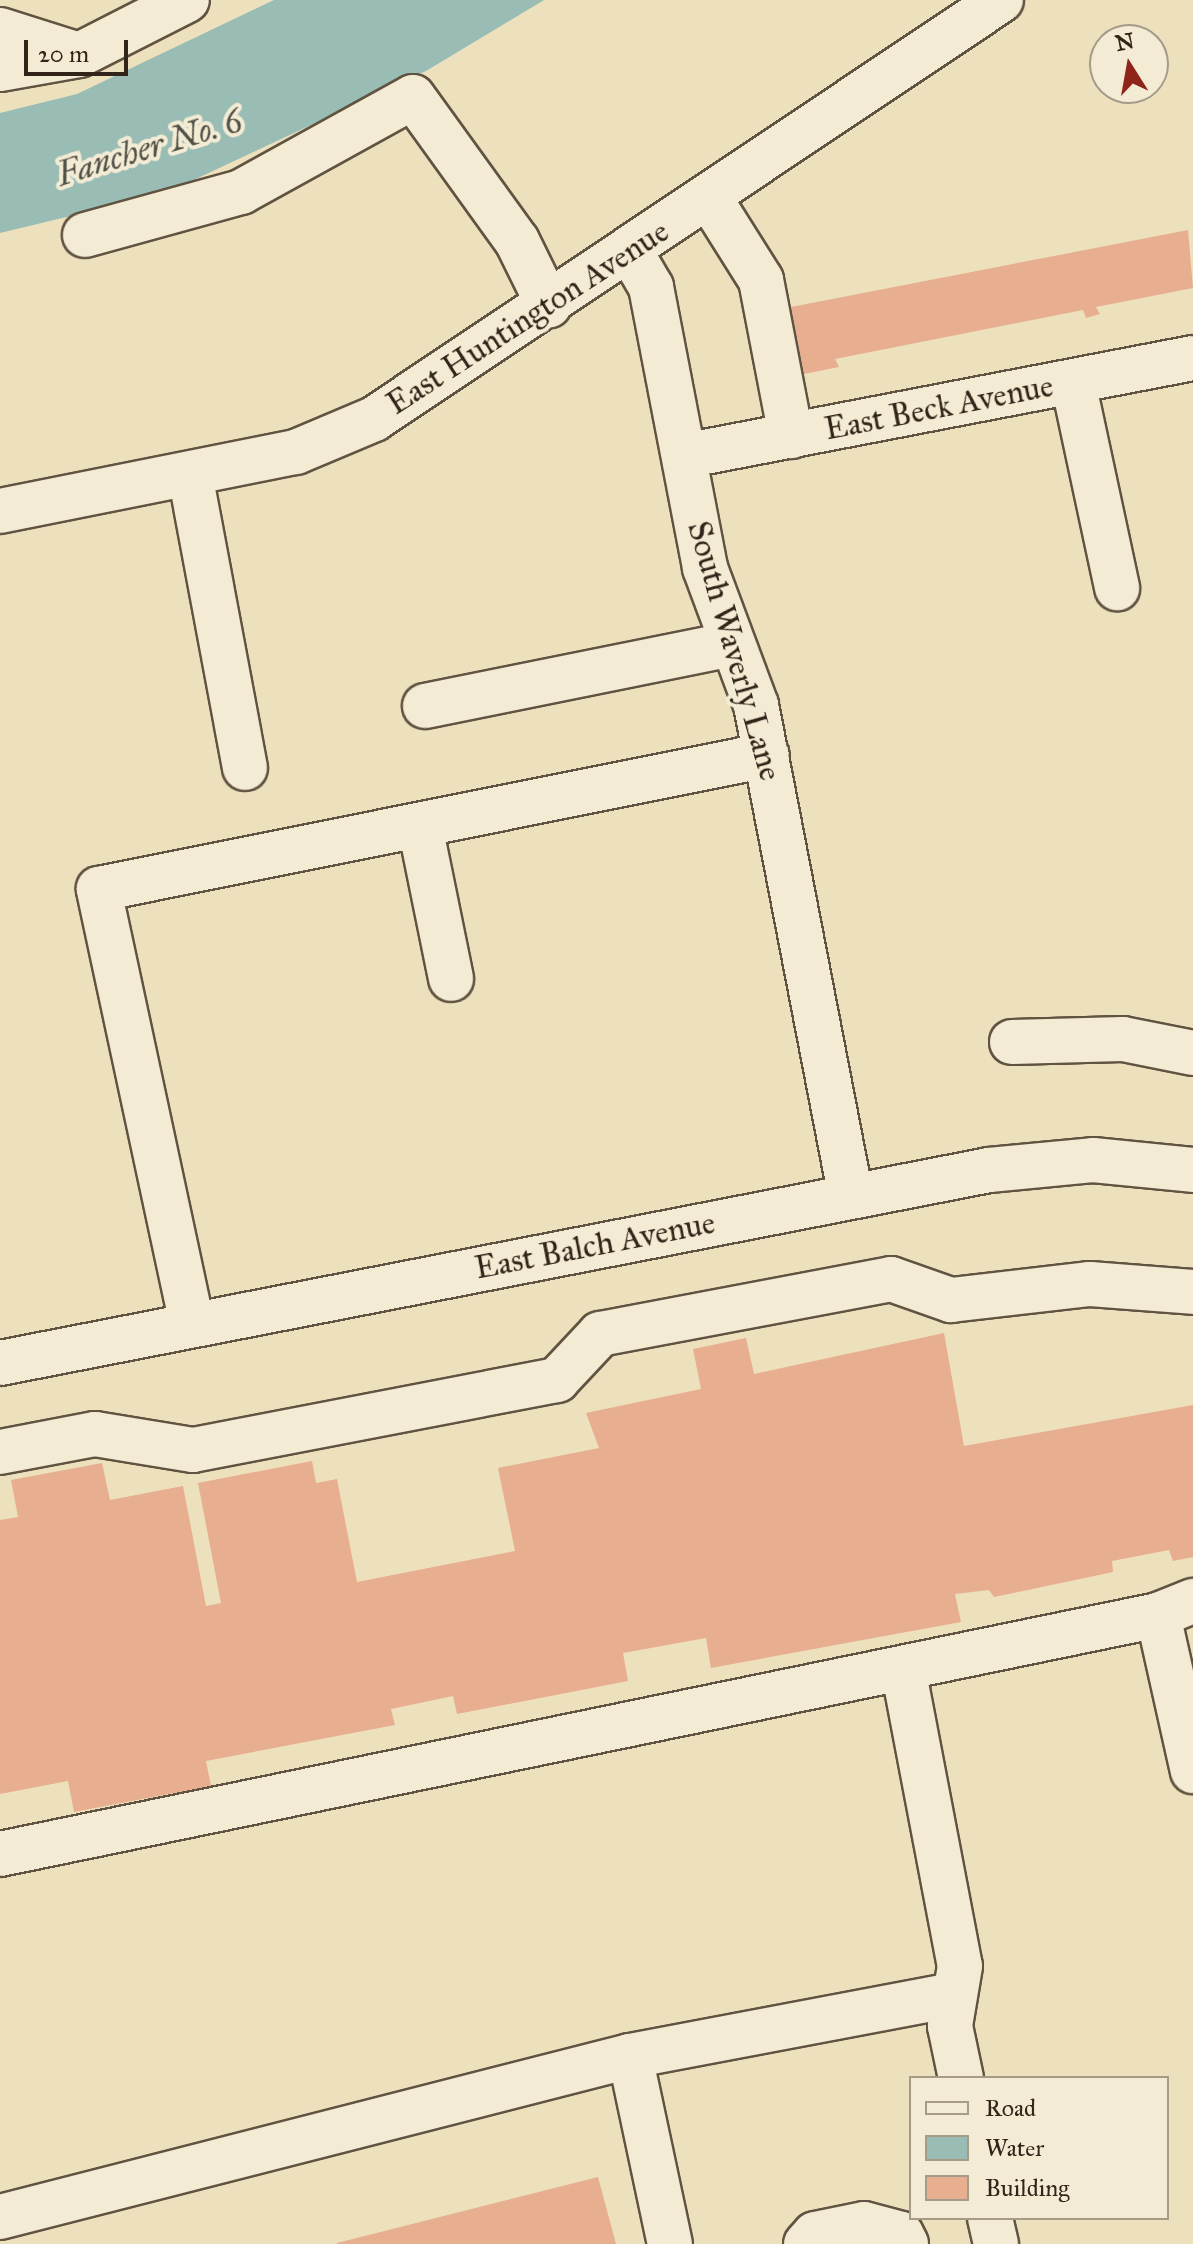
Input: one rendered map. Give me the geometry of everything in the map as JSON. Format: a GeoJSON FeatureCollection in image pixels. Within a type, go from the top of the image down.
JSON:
{"type":"FeatureCollection","features":[{"type":"Feature","properties":{"kind":"street"},"geometry":{"type":"LineString","coordinates":[[0,69],[79,55],[187,0]]}},
{"type":"Feature","properties":{"kind":"street","name":"East Huntington Avenue"},"geometry":{"type":"LineString","coordinates":[[0,511],[190,474],[336,438],[549,306],[1001,0]]}},
{"type":"Feature","properties":{"kind":"street"},"geometry":{"type":"LineString","coordinates":[[0,30],[79,55]]}},
{"type":"Feature","properties":{"kind":"street"},"geometry":{"type":"LineString","coordinates":[[85,235],[241,192],[413,97],[517,241],[549,306]]}},
{"type":"Feature","properties":{"kind":"street"},"geometry":{"type":"LineString","coordinates":[[710,199],[761,280],[791,436]]}},
{"type":"Feature","properties":{"kind":"street","name":"South Waverly Lane"},"geometry":{"type":"LineString","coordinates":[[630,251],[651,287],[705,568],[756,705],[851,1197]]}},
{"type":"Feature","properties":{"kind":"street","name":"East Beck Avenue"},"geometry":{"type":"LineString","coordinates":[[684,456],[1193,358]]}},
{"type":"Feature","properties":{"kind":"street"},"geometry":{"type":"LineString","coordinates":[[1073,382],[1117,588]]}},
{"type":"Feature","properties":{"kind":"street"},"geometry":{"type":"LineString","coordinates":[[190,474],[245,768]]}},
{"type":"Feature","properties":{"kind":"street"},"geometry":{"type":"LineString","coordinates":[[425,706],[732,644]]}},
{"type":"Feature","properties":{"kind":"street"},"geometry":{"type":"LineString","coordinates":[[192,1324],[99,889],[767,755]]}},
{"type":"Feature","properties":{"kind":"street"},"geometry":{"type":"LineString","coordinates":[[420,826],[451,979]]}},
{"type":"Feature","properties":{"kind":"street"},"geometry":{"type":"LineString","coordinates":[[1012,1042],[1123,1039],[1193,1053]]}},
{"type":"Feature","properties":{"kind":"street","name":"East Balch Avenue"},"geometry":{"type":"LineString","coordinates":[[0,1363],[989,1170],[1093,1160],[1193,1170]]}},
{"type":"Feature","properties":{"kind":"street"},"geometry":{"type":"LineString","coordinates":[[0,1452],[95,1434],[193,1450],[542,1383],[557,1380],[600,1334],[891,1279],[951,1300],[1090,1284],[1193,1292]]}},
{"type":"Feature","properties":{"kind":"street"},"geometry":{"type":"LineString","coordinates":[[0,1854],[903,1668],[1175,1608],[1193,1771]]}},
{"type":"Feature","properties":{"kind":"street"},"geometry":{"type":"LineString","coordinates":[[903,1668],[960,1966],[950,2026],[961,2076]]}},
{"type":"Feature","properties":{"kind":"street"},"geometry":{"type":"LineString","coordinates":[[0,2217],[630,2056],[954,1995]]}},
{"type":"Feature","properties":{"kind":"street"},"geometry":{"type":"LineString","coordinates":[[630,2056],[670,2244]]}},
{"type":"Feature","properties":{"kind":"street"},"geometry":{"type":"LineString","coordinates":[[990,2220],[996,2244]]}},
{"type":"Feature","properties":{"kind":"street"},"geometry":{"type":"LineString","coordinates":[[806,2244],[815,2234],[864,2224],[901,2234],[906,2244]]}},
{"type":"Feature","properties":{"kind":"water","name":"Fancher No. 6"},"geometry":{"type":"Polygon","coordinates":[[[274,0],[544,0],[426,71],[166,193],[0,233],[0,113],[77,94],[274,0]]]}},
{"type":"Feature","properties":{"kind":"building"},"geometry":{"type":"Polygon","coordinates":[[[1188,230],[1193,288],[1096,307],[1100,314],[1086,318],[1083,310],[835,359],[839,367],[804,374],[791,307],[1188,230]]]}},
{"type":"Feature","properties":{"kind":"building"},"geometry":{"type":"Polygon","coordinates":[[[944,1333],[964,1446],[1193,1405],[1193,1557],[1173,1561],[1169,1550],[1112,1561],[1113,1572],[994,1597],[989,1590],[955,1594],[961,1622],[711,1668],[706,1638],[623,1653],[628,1681],[457,1714],[453,1696],[391,1709],[395,1725],[206,1761],[211,1786],[74,1812],[68,1781],[0,1794],[0,1520],[18,1517],[11,1480],[102,1463],[110,1500],[183,1486],[206,1606],[221,1603],[198,1483],[312,1461],[316,1483],[337,1479],[357,1582],[515,1551],[498,1468],[599,1448],[586,1413],[701,1389],[693,1349],[746,1338],[754,1374],[944,1333]]]}},
{"type":"Feature","properties":{"kind":"building"},"geometry":{"type":"Polygon","coordinates":[[[598,2177],[616,2244],[337,2244],[337,2243],[598,2177]]]}}]}
